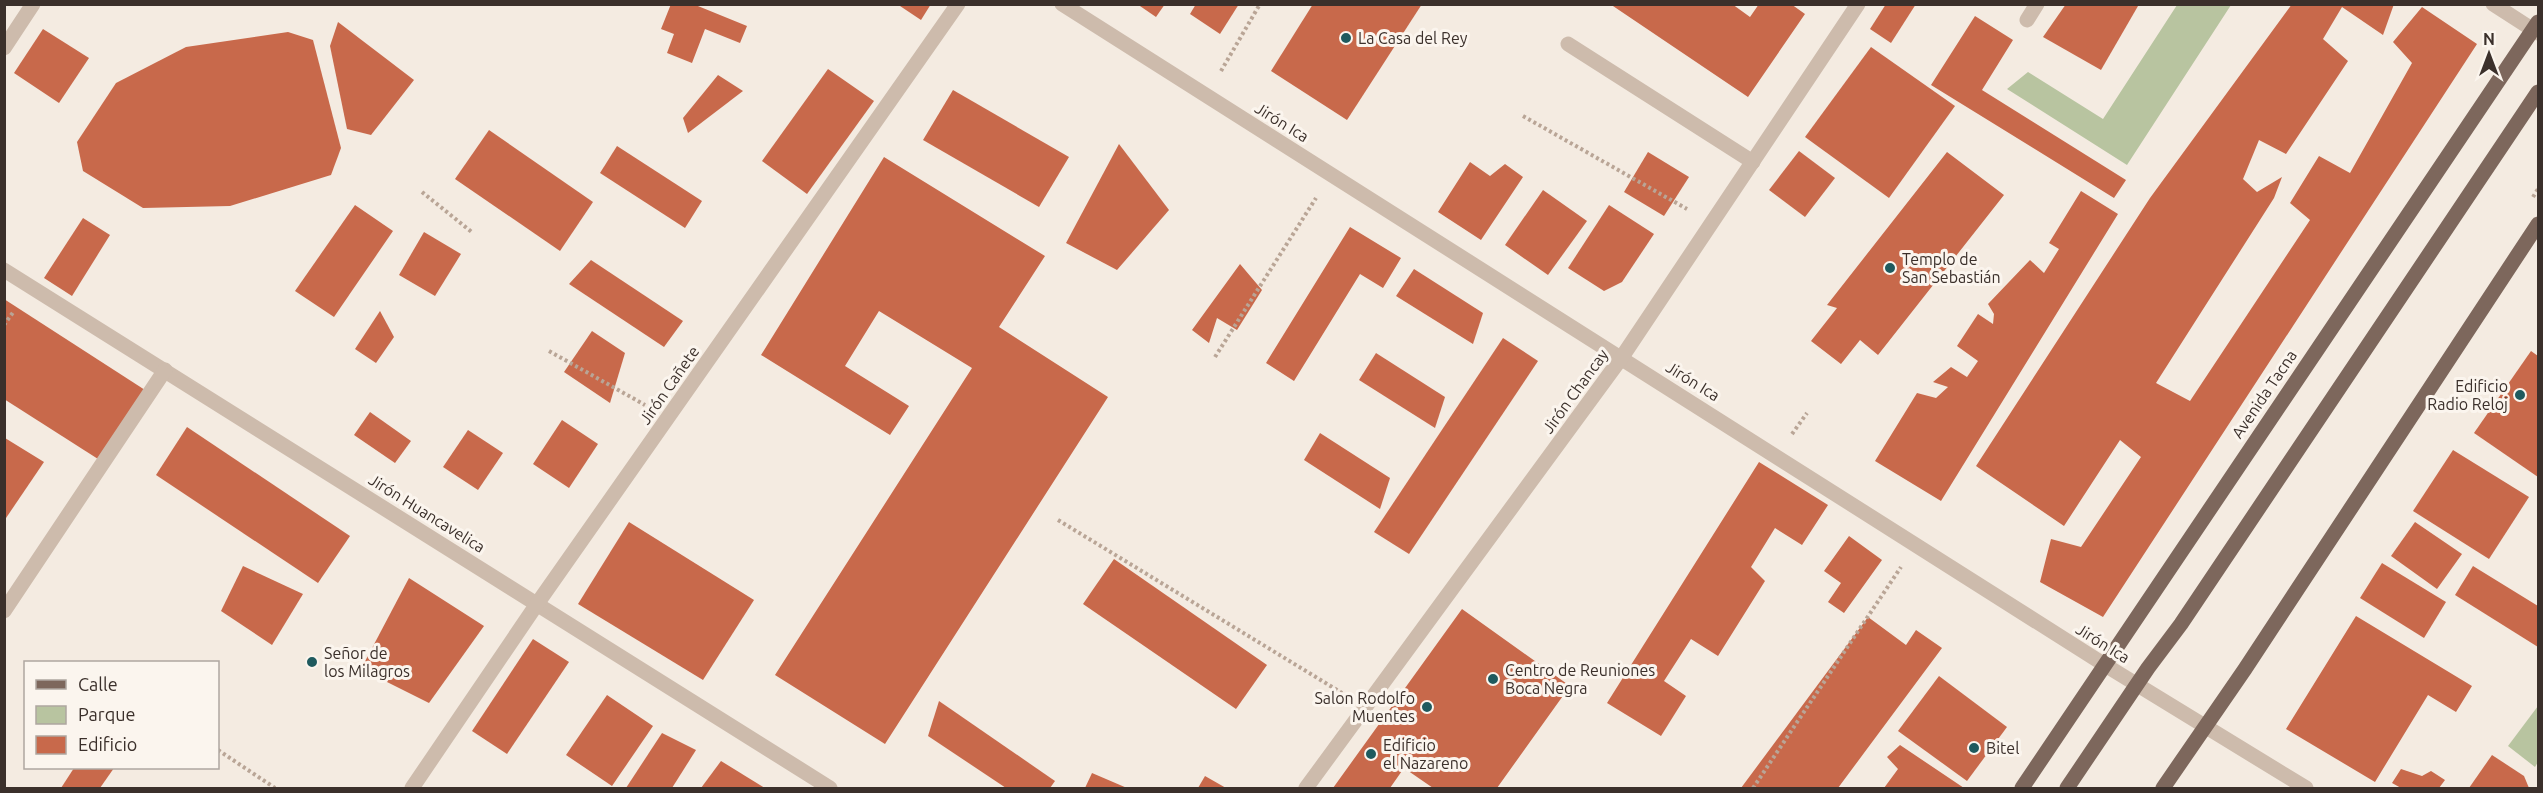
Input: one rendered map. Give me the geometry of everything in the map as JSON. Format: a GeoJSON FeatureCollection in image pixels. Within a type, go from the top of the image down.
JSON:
{"type":"FeatureCollection","features":[{"type":"Feature","properties":{"kind":"main road","name":"Avenida Tacna"},"geometry":{"type":"LineString","coordinates":[[2022,789],[2537,28]]}},
{"type":"Feature","properties":{"kind":"main road"},"geometry":{"type":"LineString","coordinates":[[2067,789],[2181,624],[2538,92]]}},
{"type":"Feature","properties":{"kind":"main road"},"geometry":{"type":"LineString","coordinates":[[2163,789],[2245,669],[2538,224]]}},
{"type":"Feature","properties":{"kind":"street"},"geometry":{"type":"LineString","coordinates":[[4,48],[33,4]]}},
{"type":"Feature","properties":{"kind":"street","name":"Jirón Cañete"},"geometry":{"type":"LineString","coordinates":[[412,789],[537,603],[958,4]]}},
{"type":"Feature","properties":{"kind":"street","name":"Jirón Ica"},"geometry":{"type":"LineString","coordinates":[[1062,4],[2105,665],[2306,789]]}},
{"type":"Feature","properties":{"kind":"street","name":"Jirón Chancay"},"geometry":{"type":"LineString","coordinates":[[1306,789],[1622,357],[1858,4]]}},
{"type":"Feature","properties":{"kind":"street"},"geometry":{"type":"LineString","coordinates":[[2027,20],[2037,4]]}},
{"type":"Feature","properties":{"kind":"street"},"geometry":{"type":"LineString","coordinates":[[2493,4],[2537,28]]}},
{"type":"Feature","properties":{"kind":"street"},"geometry":{"type":"LineString","coordinates":[[1568,44],[1753,162]]}},
{"type":"Feature","properties":{"kind":"street","name":"Jirón Huancavelica"},"geometry":{"type":"LineString","coordinates":[[4,270],[830,789]]}},
{"type":"Feature","properties":{"kind":"street"},"geometry":{"type":"LineString","coordinates":[[4,611],[165,370]]}},
{"type":"Feature","properties":{"kind":"path"},"geometry":{"type":"LineString","coordinates":[[1207,96],[1260,4]]}},
{"type":"Feature","properties":{"kind":"path"},"geometry":{"type":"LineString","coordinates":[[1523,116],[1712,223]]}},
{"type":"Feature","properties":{"kind":"path"},"geometry":{"type":"LineString","coordinates":[[1215,357],[1331,174]]}},
{"type":"Feature","properties":{"kind":"path"},"geometry":{"type":"LineString","coordinates":[[422,192],[473,233]]}},
{"type":"Feature","properties":{"kind":"path"},"geometry":{"type":"LineString","coordinates":[[549,351],[668,418]]}},
{"type":"Feature","properties":{"kind":"path"},"geometry":{"type":"LineString","coordinates":[[1058,520],[1365,708]]}},
{"type":"Feature","properties":{"kind":"path"},"geometry":{"type":"LineString","coordinates":[[1753,789],[1917,545]]}},
{"type":"Feature","properties":{"kind":"path"},"geometry":{"type":"LineString","coordinates":[[219,751],[275,789]]}},
{"type":"Feature","properties":{"kind":"green space"},"geometry":{"type":"Polygon","coordinates":[[[2177,5],[2231,5],[2127,165],[2007,89],[2028,72],[2103,119],[2177,5]]]}},
{"type":"Feature","properties":{"kind":"green space"},"geometry":{"type":"Polygon","coordinates":[[[2538,706],[2538,762],[2535,767],[2508,746],[2538,706]]]}},
{"type":"Feature","properties":{"kind":"building"},"geometry":{"type":"Polygon","coordinates":[[[671,4],[693,4],[747,26],[740,43],[705,29],[692,63],[667,53],[674,34],[661,29],[671,4]]]}},
{"type":"Feature","properties":{"kind":"building"},"geometry":{"type":"Polygon","coordinates":[[[897,4],[931,4],[921,20],[897,4]]]}},
{"type":"Feature","properties":{"kind":"building"},"geometry":{"type":"Polygon","coordinates":[[[1137,4],[1165,4],[1156,17],[1137,4]]]}},
{"type":"Feature","properties":{"kind":"building"},"geometry":{"type":"Polygon","coordinates":[[[1196,4],[1239,4],[1220,34],[1190,14],[1196,4]]]}},
{"type":"Feature","properties":{"kind":"building","name":"La Casa del Rey"},"geometry":{"type":"Polygon","coordinates":[[[1313,4],[1422,4],[1347,120],[1271,71],[1313,4]]]}},
{"type":"Feature","properties":{"kind":"building"},"geometry":{"type":"Polygon","coordinates":[[[1610,4],[1732,4],[1750,17],[1759,4],[1791,4],[1805,14],[1748,97],[1610,4]]]}},
{"type":"Feature","properties":{"kind":"building"},"geometry":{"type":"Polygon","coordinates":[[[1886,4],[1916,4],[1891,43],[1870,29],[1886,4]]]}},
{"type":"Feature","properties":{"kind":"building"},"geometry":{"type":"Polygon","coordinates":[[[2066,4],[2138,6],[2101,70],[2043,37],[2066,4]]]}},
{"type":"Feature","properties":{"kind":"building"},"geometry":{"type":"Polygon","coordinates":[[[2292,4],[2394,4],[2383,35],[2342,7],[2323,39],[2348,61],[2286,154],[2259,140],[2243,179],[2257,192],[2282,177],[2274,198],[2156,383],[2190,401],[2310,220],[2290,203],[2319,156],[2350,173],[2412,63],[2393,42],[2422,7],[2477,44],[2103,617],[2040,582],[2051,539],[2081,547],[2141,457],[2120,440],[2064,526],[1976,466],[2150,198],[2292,4]]]}},
{"type":"Feature","properties":{"kind":"building"},"geometry":{"type":"Polygon","coordinates":[[[1975,16],[2013,40],[1982,90],[2126,180],[2114,198],[1931,85],[1975,16]]]}},
{"type":"Feature","properties":{"kind":"building"},"geometry":{"type":"Polygon","coordinates":[[[338,22],[414,80],[371,135],[347,129],[330,46],[338,22]]]}},
{"type":"Feature","properties":{"kind":"building"},"geometry":{"type":"Polygon","coordinates":[[[43,29],[89,58],[59,103],[14,73],[43,29]]]}},
{"type":"Feature","properties":{"kind":"building"},"geometry":{"type":"Polygon","coordinates":[[[288,32],[313,40],[341,148],[331,175],[230,206],[143,208],[83,171],[77,142],[116,83],[186,47],[288,32]]]}},
{"type":"Feature","properties":{"kind":"building"},"geometry":{"type":"Polygon","coordinates":[[[1871,47],[1955,106],[1889,198],[1805,137],[1871,47]]]}},
{"type":"Feature","properties":{"kind":"building"},"geometry":{"type":"Polygon","coordinates":[[[828,69],[874,101],[807,194],[762,161],[828,69]]]}},
{"type":"Feature","properties":{"kind":"building"},"geometry":{"type":"Polygon","coordinates":[[[718,75],[743,91],[688,133],[683,118],[718,75]]]}},
{"type":"Feature","properties":{"kind":"building"},"geometry":{"type":"Polygon","coordinates":[[[953,90],[1069,157],[1039,207],[923,140],[953,90]]]}},
{"type":"Feature","properties":{"kind":"building"},"geometry":{"type":"Polygon","coordinates":[[[489,130],[593,202],[560,251],[455,179],[489,130]]]}},
{"type":"Feature","properties":{"kind":"building"},"geometry":{"type":"Polygon","coordinates":[[[1119,144],[1169,210],[1117,270],[1066,243],[1119,144]]]}},
{"type":"Feature","properties":{"kind":"building"},"geometry":{"type":"Polygon","coordinates":[[[617,146],[702,201],[685,228],[600,173],[617,146]]]}},
{"type":"Feature","properties":{"kind":"building"},"geometry":{"type":"Polygon","coordinates":[[[1799,151],[1835,178],[1805,217],[1769,190],[1799,151]]]}},
{"type":"Feature","properties":{"kind":"building"},"geometry":{"type":"Polygon","coordinates":[[[1648,152],[1689,177],[1664,216],[1624,192],[1648,152]]]}},
{"type":"Feature","properties":{"kind":"building"},"geometry":{"type":"Polygon","coordinates":[[[1947,152],[2004,195],[1878,355],[1860,340],[1841,364],[1811,341],[1837,308],[1827,305],[1947,152]]]}},
{"type":"Feature","properties":{"kind":"building"},"geometry":{"type":"Polygon","coordinates":[[[884,157],[1045,256],[999,327],[1108,397],[885,744],[775,675],[972,368],[879,311],[845,366],[909,406],[890,435],[761,355],[884,157]]]}},
{"type":"Feature","properties":{"kind":"building"},"geometry":{"type":"Polygon","coordinates":[[[1470,162],[1490,176],[1505,164],[1523,177],[1481,240],[1438,212],[1470,162]]]}},
{"type":"Feature","properties":{"kind":"building"},"geometry":{"type":"Polygon","coordinates":[[[1543,190],[1587,221],[1548,275],[1505,245],[1543,190]]]}},
{"type":"Feature","properties":{"kind":"building"},"geometry":{"type":"Polygon","coordinates":[[[2081,191],[2118,214],[1941,501],[1875,461],[1917,393],[1936,398],[1948,387],[1933,382],[1951,367],[1967,377],[1978,361],[1957,346],[1978,314],[1993,324],[1994,314],[1988,304],[2030,260],[2044,273],[2059,249],[2049,243],[2081,191]]]}},
{"type":"Feature","properties":{"kind":"building"},"geometry":{"type":"Polygon","coordinates":[[[355,205],[393,231],[334,317],[295,291],[355,205]]]}},
{"type":"Feature","properties":{"kind":"building"},"geometry":{"type":"Polygon","coordinates":[[[1609,205],[1654,234],[1622,282],[1604,291],[1568,268],[1609,205]]]}},
{"type":"Feature","properties":{"kind":"building"},"geometry":{"type":"Polygon","coordinates":[[[83,218],[110,235],[72,296],[44,278],[83,218]]]}},
{"type":"Feature","properties":{"kind":"building"},"geometry":{"type":"Polygon","coordinates":[[[1350,227],[1401,258],[1383,288],[1360,274],[1294,381],[1266,363],[1350,227]]]}},
{"type":"Feature","properties":{"kind":"building"},"geometry":{"type":"Polygon","coordinates":[[[424,232],[461,254],[435,296],[399,275],[424,232]]]}},
{"type":"Feature","properties":{"kind":"building"},"geometry":{"type":"Polygon","coordinates":[[[591,260],[683,321],[664,347],[569,284],[591,260]]]}},
{"type":"Feature","properties":{"kind":"building"},"geometry":{"type":"Polygon","coordinates":[[[1240,264],[1262,290],[1237,330],[1217,318],[1209,343],[1192,330],[1240,264]]]}},
{"type":"Feature","properties":{"kind":"building"},"geometry":{"type":"Polygon","coordinates":[[[1414,269],[1483,313],[1473,344],[1396,296],[1414,269]]]}},
{"type":"Feature","properties":{"kind":"building"},"geometry":{"type":"Polygon","coordinates":[[[4,299],[145,390],[98,459],[4,399],[4,299]]]}},
{"type":"Feature","properties":{"kind":"building"},"geometry":{"type":"Polygon","coordinates":[[[380,311],[394,337],[376,363],[355,349],[380,311]]]}},
{"type":"Feature","properties":{"kind":"building"},"geometry":{"type":"Polygon","coordinates":[[[592,331],[625,353],[610,403],[564,372],[592,331]]]}},
{"type":"Feature","properties":{"kind":"building"},"geometry":{"type":"Polygon","coordinates":[[[1503,338],[1538,361],[1409,554],[1374,532],[1503,338]]]}},
{"type":"Feature","properties":{"kind":"building","name":"Edificio Radio Reloj"},"geometry":{"type":"Polygon","coordinates":[[[2531,351],[2538,356],[2538,477],[2474,433],[2531,351]]]}},
{"type":"Feature","properties":{"kind":"building"},"geometry":{"type":"Polygon","coordinates":[[[1376,353],[1445,397],[1435,428],[1359,380],[1376,353]]]}},
{"type":"Feature","properties":{"kind":"building"},"geometry":{"type":"Polygon","coordinates":[[[370,412],[411,441],[395,463],[354,435],[370,412]]]}},
{"type":"Feature","properties":{"kind":"building"},"geometry":{"type":"Polygon","coordinates":[[[562,420],[598,444],[569,488],[533,464],[562,420]]]}},
{"type":"Feature","properties":{"kind":"building"},"geometry":{"type":"Polygon","coordinates":[[[187,427],[350,536],[318,583],[156,475],[187,427]]]}},
{"type":"Feature","properties":{"kind":"building"},"geometry":{"type":"Polygon","coordinates":[[[468,430],[503,453],[478,490],[443,467],[468,430]]]}},
{"type":"Feature","properties":{"kind":"building"},"geometry":{"type":"Polygon","coordinates":[[[1320,433],[1390,478],[1380,509],[1304,460],[1320,433]]]}},
{"type":"Feature","properties":{"kind":"building"},"geometry":{"type":"Polygon","coordinates":[[[5,438],[44,462],[4,521],[4,440],[5,438]]]}},
{"type":"Feature","properties":{"kind":"building"},"geometry":{"type":"Polygon","coordinates":[[[2453,450],[2529,497],[2489,559],[2413,511],[2453,450]]]}},
{"type":"Feature","properties":{"kind":"building"},"geometry":{"type":"Polygon","coordinates":[[[1759,462],[1828,505],[1802,545],[1775,528],[1751,567],[1765,581],[1718,656],[1691,639],[1664,681],[1686,696],[1661,736],[1607,703],[1759,462]]]}},
{"type":"Feature","properties":{"kind":"building"},"geometry":{"type":"Polygon","coordinates":[[[629,522],[754,600],[703,680],[578,604],[629,522]]]}},
{"type":"Feature","properties":{"kind":"building"},"geometry":{"type":"Polygon","coordinates":[[[2415,522],[2462,554],[2437,589],[2391,556],[2415,522]]]}},
{"type":"Feature","properties":{"kind":"building"},"geometry":{"type":"Polygon","coordinates":[[[1849,536],[1882,560],[1844,613],[1828,602],[1841,583],[1824,571],[1849,536]]]}},
{"type":"Feature","properties":{"kind":"building"},"geometry":{"type":"Polygon","coordinates":[[[1114,559],[1267,665],[1236,709],[1083,604],[1114,559]]]}},
{"type":"Feature","properties":{"kind":"building"},"geometry":{"type":"Polygon","coordinates":[[[2382,563],[2446,602],[2424,638],[2360,598],[2382,563]]]}},
{"type":"Feature","properties":{"kind":"building"},"geometry":{"type":"Polygon","coordinates":[[[243,566],[303,594],[272,645],[221,611],[243,566]]]}},
{"type":"Feature","properties":{"kind":"building"},"geometry":{"type":"Polygon","coordinates":[[[2473,566],[2538,606],[2538,647],[2455,595],[2473,566]]]}},
{"type":"Feature","properties":{"kind":"building"},"geometry":{"type":"Polygon","coordinates":[[[409,578],[484,626],[429,703],[361,669],[409,578]]]}},
{"type":"Feature","properties":{"kind":"building"},"geometry":{"type":"Polygon","coordinates":[[[1462,609],[1570,686],[1497,788],[1433,788],[1404,768],[1390,788],[1333,788],[1462,609]]]}},
{"type":"Feature","properties":{"kind":"building"},"geometry":{"type":"Polygon","coordinates":[[[2356,616],[2472,686],[2456,712],[2428,695],[2375,782],[2286,729],[2356,616]]]}},
{"type":"Feature","properties":{"kind":"building"},"geometry":{"type":"Polygon","coordinates":[[[1868,617],[1906,645],[1916,630],[1942,648],[1838,788],[1741,788],[1868,617]]]}},
{"type":"Feature","properties":{"kind":"building"},"geometry":{"type":"Polygon","coordinates":[[[533,639],[569,662],[507,754],[472,731],[533,639]]]}},
{"type":"Feature","properties":{"kind":"building"},"geometry":{"type":"Polygon","coordinates":[[[1939,676],[2007,727],[1967,781],[1898,731],[1939,676]]]}},
{"type":"Feature","properties":{"kind":"building"},"geometry":{"type":"Polygon","coordinates":[[[607,695],[653,726],[612,786],[566,755],[607,695]]]}},
{"type":"Feature","properties":{"kind":"building"},"geometry":{"type":"Polygon","coordinates":[[[939,701],[1055,781],[1050,788],[1006,788],[928,736],[939,701]]]}},
{"type":"Feature","properties":{"kind":"building"},"geometry":{"type":"Polygon","coordinates":[[[662,733],[696,750],[672,788],[626,788],[662,733]]]}},
{"type":"Feature","properties":{"kind":"building"},"geometry":{"type":"Polygon","coordinates":[[[1900,745],[1964,788],[1884,788],[1898,769],[1887,757],[1900,745]]]}},
{"type":"Feature","properties":{"kind":"building"},"geometry":{"type":"Polygon","coordinates":[[[2492,755],[2524,776],[2529,788],[2469,788],[2492,755]]]}},
{"type":"Feature","properties":{"kind":"building"},"geometry":{"type":"Polygon","coordinates":[[[721,761],[765,788],[701,788],[721,761]]]}},
{"type":"Feature","properties":{"kind":"building"},"geometry":{"type":"Polygon","coordinates":[[[73,769],[113,769],[100,788],[61,788],[73,769]]]}},
{"type":"Feature","properties":{"kind":"building"},"geometry":{"type":"Polygon","coordinates":[[[2401,769],[2422,776],[2431,771],[2445,780],[2439,788],[2401,788],[2392,783],[2401,769]]]}},
{"type":"Feature","properties":{"kind":"building"},"geometry":{"type":"Polygon","coordinates":[[[1092,773],[1127,788],[1085,788],[1092,773]]]}},
{"type":"Feature","properties":{"kind":"building"},"geometry":{"type":"Polygon","coordinates":[[[1205,776],[1226,788],[1198,788],[1205,776]]]}},
{"type":"Feature","properties":{"kind":"place","name":"La Casa del Rey"},"geometry":{"type":"Point","coordinates":[1346,38]}},
{"type":"Feature","properties":{"kind":"place","name":"Templo de San Sebastián"},"geometry":{"type":"Point","coordinates":[1890,268]}},
{"type":"Feature","properties":{"kind":"place","name":"Edificio Radio Reloj"},"geometry":{"type":"Point","coordinates":[2520,395]}},
{"type":"Feature","properties":{"kind":"place","name":"Señor de los Milagros"},"geometry":{"type":"Point","coordinates":[312,662]}},
{"type":"Feature","properties":{"kind":"place","name":"Centro de Reuniones Boca Negra"},"geometry":{"type":"Point","coordinates":[1493,679]}},
{"type":"Feature","properties":{"kind":"place","name":"Salon Rodolfo Muentes"},"geometry":{"type":"Point","coordinates":[1427,707]}},
{"type":"Feature","properties":{"kind":"place","name":"Bitel"},"geometry":{"type":"Point","coordinates":[1974,748]}},
{"type":"Feature","properties":{"kind":"place","name":"Edificio el Nazareno"},"geometry":{"type":"Point","coordinates":[1371,754]}}]}
